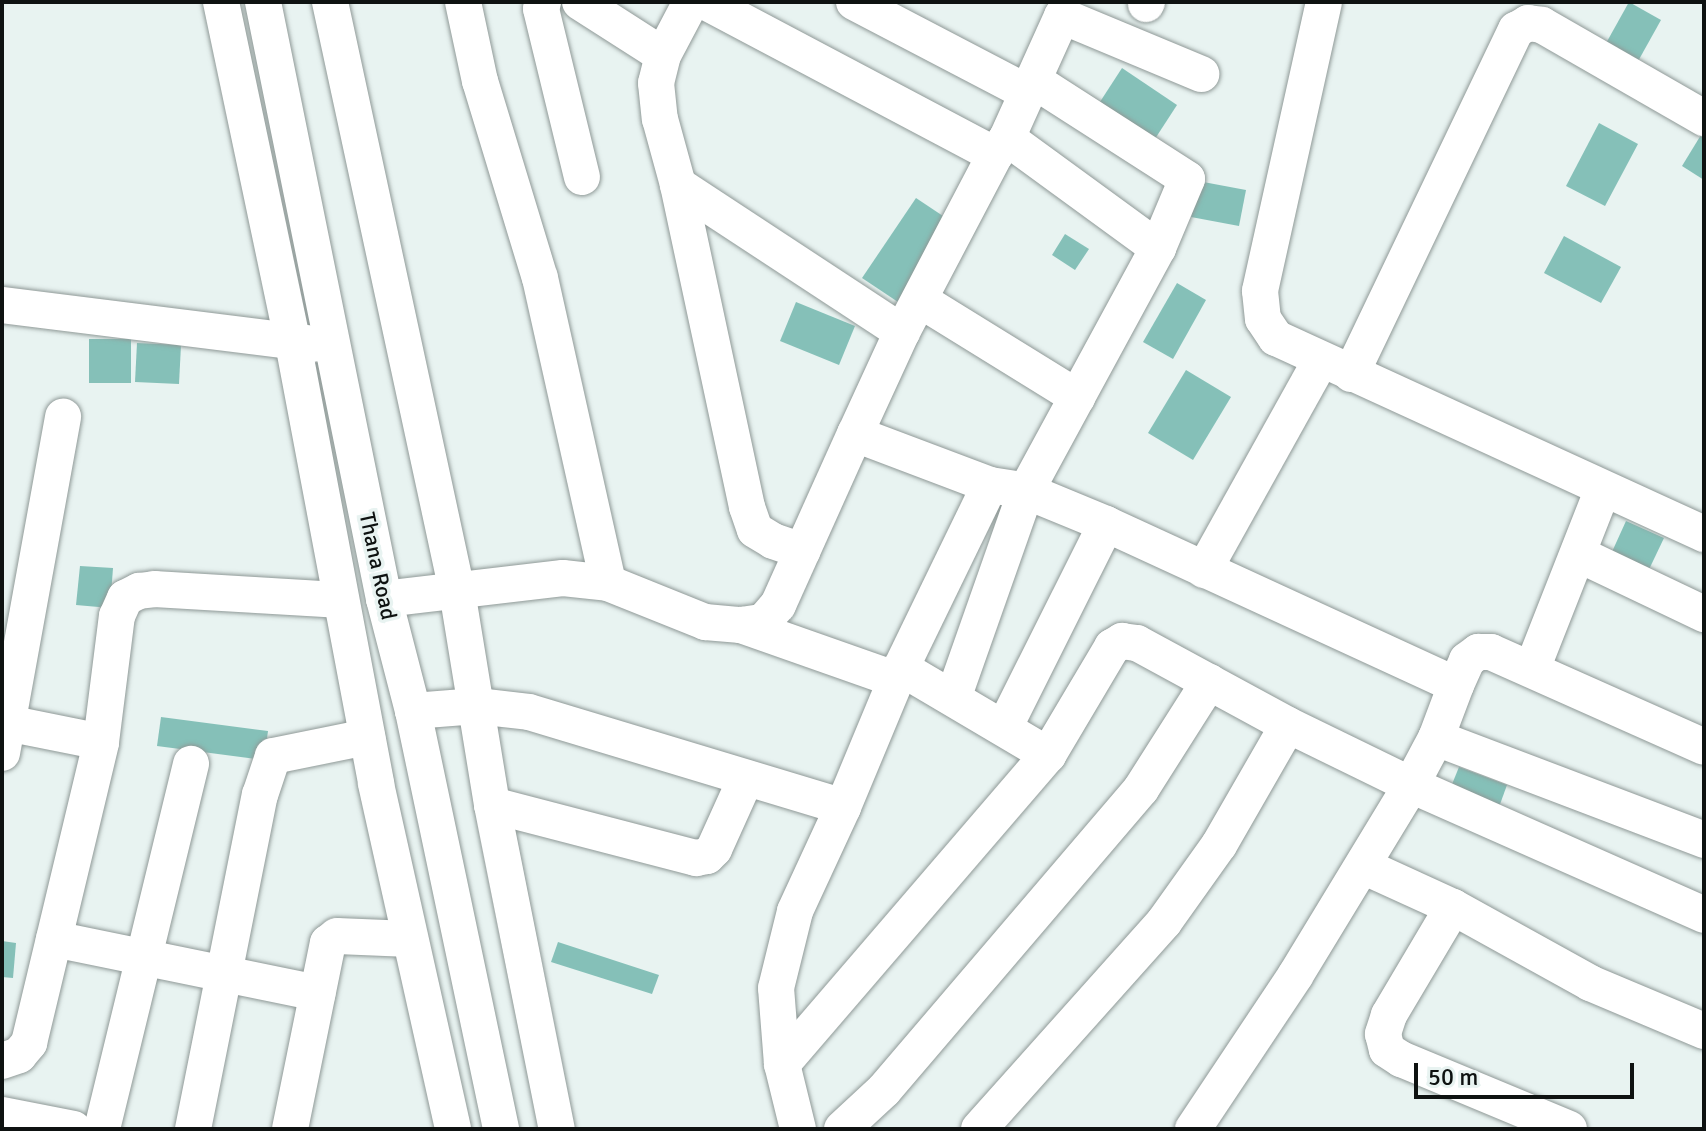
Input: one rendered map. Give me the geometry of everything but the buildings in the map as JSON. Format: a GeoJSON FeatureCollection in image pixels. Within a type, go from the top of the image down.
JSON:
{"type":"FeatureCollection","features":[{"type":"Feature","properties":{"kind":"street","name":"Thana Road"},"geometry":{"type":"LineString","coordinates":[[221,2],[293,343],[367,737],[453,1129]]}},
{"type":"Feature","properties":{"kind":"street","name":"Thana Road"},"geometry":{"type":"LineString","coordinates":[[263,2],[384,599],[413,711],[501,1129]]}},
{"type":"Feature","properties":{"kind":"street"},"geometry":{"type":"LineString","coordinates":[[330,2],[457,591],[492,805],[557,1129]]}},
{"type":"Feature","properties":{"kind":"street"},"geometry":{"type":"LineString","coordinates":[[463,2],[480,81],[540,278],[608,583]]}},
{"type":"Feature","properties":{"kind":"street"},"geometry":{"type":"LineString","coordinates":[[543,2],[541,9],[582,177]]}},
{"type":"Feature","properties":{"kind":"street"},"geometry":{"type":"LineString","coordinates":[[580,2],[663,55]]}},
{"type":"Feature","properties":{"kind":"street"},"geometry":{"type":"LineString","coordinates":[[691,2],[663,55],[656,83],[660,119],[678,185],[747,507],[755,530],[773,541],[802,551]]}},
{"type":"Feature","properties":{"kind":"street"},"geometry":{"type":"LineString","coordinates":[[706,2],[1001,146],[1158,248]]}},
{"type":"Feature","properties":{"kind":"street"},"geometry":{"type":"LineString","coordinates":[[854,2],[1030,87],[1187,179],[1158,248],[1026,491],[953,698]]}},
{"type":"Feature","properties":{"kind":"street"},"geometry":{"type":"LineString","coordinates":[[1324,2],[1260,291],[1263,319],[1276,338],[1704,534]]}},
{"type":"Feature","properties":{"kind":"street"},"geometry":{"type":"LineString","coordinates":[[741,625],[763,622],[778,605],[902,332],[1030,87],[1056,7],[1201,74]]}},
{"type":"Feature","properties":{"kind":"street"},"geometry":{"type":"LineString","coordinates":[[1204,570],[1336,367],[1516,30],[1528,23],[1542,25],[1704,118]]}},
{"type":"Feature","properties":{"kind":"street"},"geometry":{"type":"LineString","coordinates":[[678,185],[902,332]]}},
{"type":"Feature","properties":{"kind":"street"},"geometry":{"type":"LineString","coordinates":[[920,300],[1077,397]]}},
{"type":"Feature","properties":{"kind":"street"},"geometry":{"type":"LineString","coordinates":[[2,305],[333,346]]}},
{"type":"Feature","properties":{"kind":"street"},"geometry":{"type":"LineString","coordinates":[[63,416],[4,733],[101,742]]}},
{"type":"Feature","properties":{"kind":"street"},"geometry":{"type":"LineString","coordinates":[[855,434],[990,485],[1026,491],[1106,524],[1456,685]]}},
{"type":"Feature","properties":{"kind":"street"},"geometry":{"type":"LineString","coordinates":[[798,1129],[782,1064],[776,988],[791,926],[899,674],[990,485]]}},
{"type":"Feature","properties":{"kind":"street"},"geometry":{"type":"LineString","coordinates":[[1532,669],[1603,489]]}},
{"type":"Feature","properties":{"kind":"street"},"geometry":{"type":"LineString","coordinates":[[1004,728],[1106,524]]}},
{"type":"Feature","properties":{"kind":"street"},"geometry":{"type":"LineString","coordinates":[[1578,554],[1704,614]]}},
{"type":"Feature","properties":{"kind":"street"},"geometry":{"type":"LineString","coordinates":[[384,599],[563,578],[608,583],[705,622],[741,625],[899,674],[953,698],[1048,755]]}},
{"type":"Feature","properties":{"kind":"street"},"geometry":{"type":"LineString","coordinates":[[2,1061],[19,1055],[29,1043],[101,742],[117,616],[125,598],[139,591],[155,589],[341,600]]}},
{"type":"Feature","properties":{"kind":"street"},"geometry":{"type":"LineString","coordinates":[[782,1064],[1048,755],[1112,647],[1122,641],[1137,643],[1288,725],[1411,785],[1704,915]]}},
{"type":"Feature","properties":{"kind":"street"},"geometry":{"type":"LineString","coordinates":[[1193,1129],[1295,976],[1411,785],[1436,738],[1467,660],[1478,652],[1491,652],[1704,747]]}},
{"type":"Feature","properties":{"kind":"street"},"geometry":{"type":"LineString","coordinates":[[842,1129],[884,1090],[1141,789],[1209,682]]}},
{"type":"Feature","properties":{"kind":"street"},"geometry":{"type":"LineString","coordinates":[[413,711],[477,706],[529,712],[843,807]]}},
{"type":"Feature","properties":{"kind":"street"},"geometry":{"type":"LineString","coordinates":[[979,1129],[1164,922],[1219,845],[1288,725]]}},
{"type":"Feature","properties":{"kind":"street"},"geometry":{"type":"LineString","coordinates":[[193,1129],[227,973],[260,795],[273,756],[367,737]]}},
{"type":"Feature","properties":{"kind":"street"},"geometry":{"type":"LineString","coordinates":[[1436,738],[1704,840]]}},
{"type":"Feature","properties":{"kind":"street"},"geometry":{"type":"LineString","coordinates":[[102,1129],[191,764]]}},
{"type":"Feature","properties":{"kind":"street"},"geometry":{"type":"LineString","coordinates":[[492,805],[696,858],[707,856],[714,849],[746,778]]}},
{"type":"Feature","properties":{"kind":"street"},"geometry":{"type":"LineString","coordinates":[[1363,866],[1453,907],[1590,983],[1704,1031]]}},
{"type":"Feature","properties":{"kind":"street"},"geometry":{"type":"LineString","coordinates":[[1453,907],[1389,1015],[1383,1034],[1387,1050],[1401,1059],[1569,1129]]}},
{"type":"Feature","properties":{"kind":"street"},"geometry":{"type":"LineString","coordinates":[[290,1129],[332,938],[410,939]]}},
{"type":"Feature","properties":{"kind":"street"},"geometry":{"type":"LineString","coordinates":[[54,939],[318,993]]}},
{"type":"Feature","properties":{"kind":"street"},"geometry":{"type":"LineString","coordinates":[[2,1115],[74,1129]]}}]}
